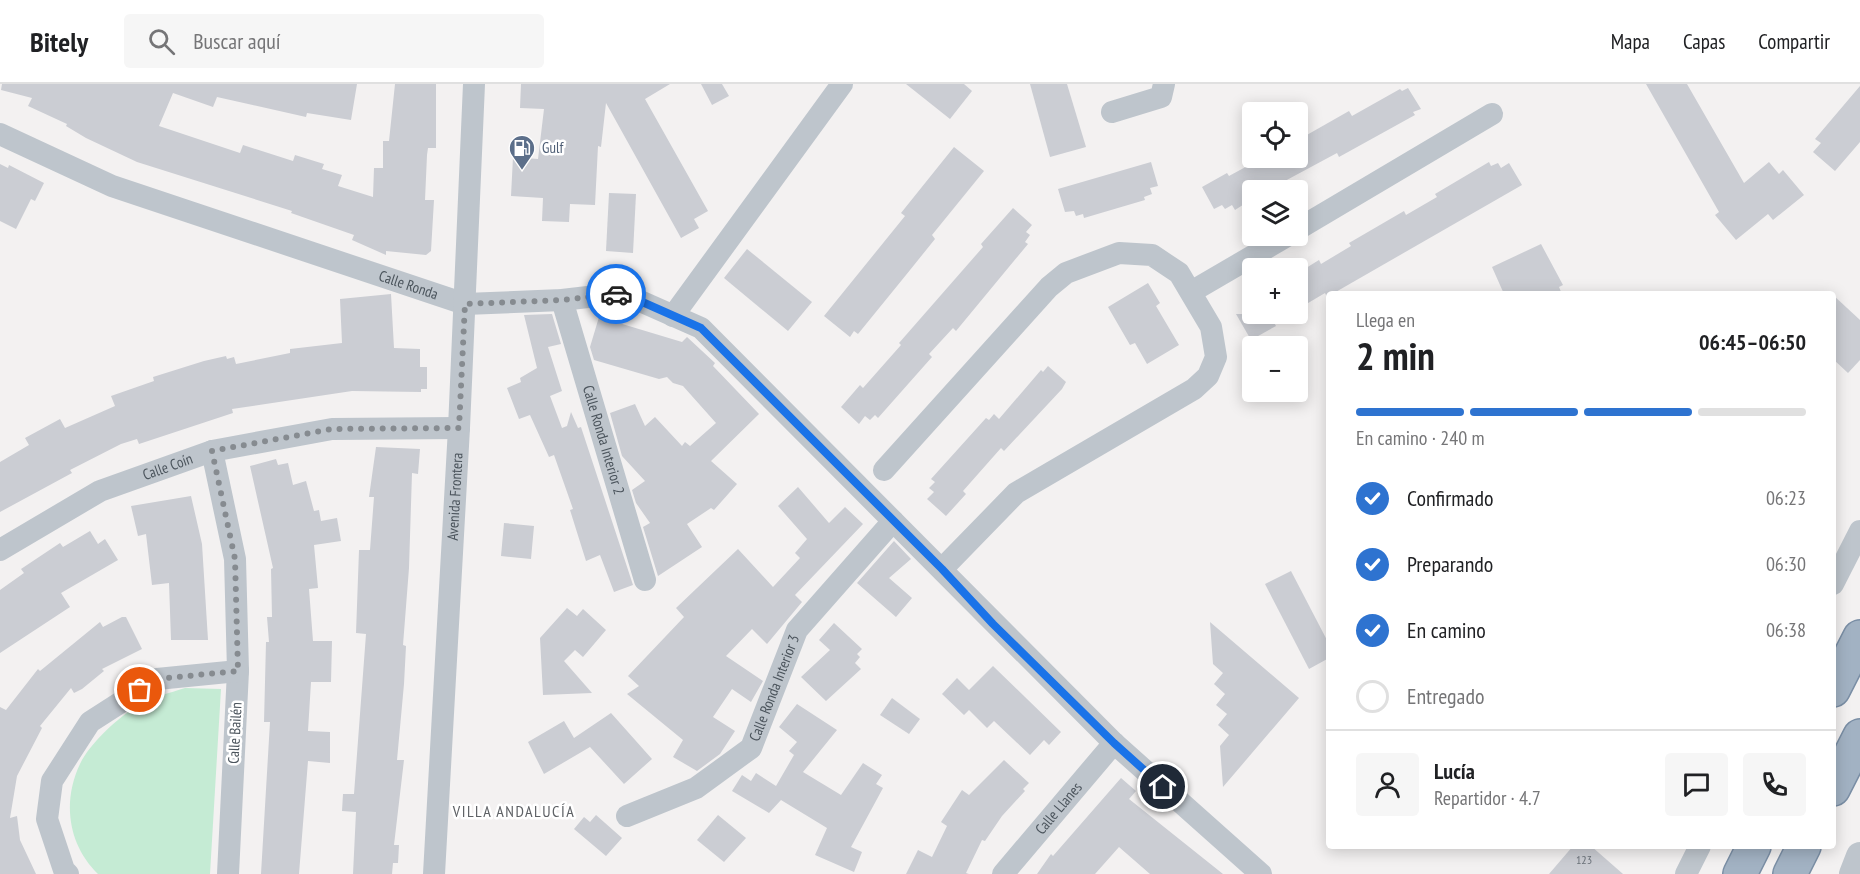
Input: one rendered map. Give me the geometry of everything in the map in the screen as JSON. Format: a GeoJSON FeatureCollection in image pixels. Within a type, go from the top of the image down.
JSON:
{"type":"FeatureCollection","features":[{"type":"Feature","properties":{"kind":"highway"},"geometry":{"type":"LineString","coordinates":[[1836,684],[1860,637]]}},
{"type":"Feature","properties":{"kind":"highway"},"geometry":{"type":"LineString","coordinates":[[1836,783],[1860,736]]}},
{"type":"Feature","properties":{"kind":"highway"},"geometry":{"type":"LineString","coordinates":[[1740,874],[1752,849]]}},
{"type":"Feature","properties":{"kind":"highway"},"geometry":{"type":"LineString","coordinates":[[1790,874],[1802,849]]}},
{"type":"Feature","properties":{"kind":"street","name":"Avenida Frontera"},"geometry":{"type":"LineString","coordinates":[[434,874],[459,428],[474,84]]}},
{"type":"Feature","properties":{"kind":"street"},"geometry":{"type":"LineString","coordinates":[[673,316],[842,84]]}},
{"type":"Feature","properties":{"kind":"street"},"geometry":{"type":"LineString","coordinates":[[1112,112],[1161,97],[1164,84]]}},
{"type":"Feature","properties":{"kind":"street"},"geometry":{"type":"LineString","coordinates":[[1308,223],[1492,114]]}},
{"type":"Feature","properties":{"kind":"street","name":"Calle Ronda"},"geometry":{"type":"LineString","coordinates":[[0,134],[112,186],[465,304],[562,300],[622,293],[701,328],[942,569],[993,624],[1114,743],[1261,874]]}},
{"type":"Feature","properties":{"kind":"street"},"geometry":{"type":"LineString","coordinates":[[1191,292],[1270,246]]}},
{"type":"Feature","properties":{"kind":"street"},"geometry":{"type":"LineString","coordinates":[[884,470],[1066,273],[1119,253],[1152,255],[1179,273],[1191,292],[1211,327],[1216,357],[1208,376],[1194,389],[1016,493],[942,569]]}},
{"type":"Feature","properties":{"kind":"street","name":"Calle Ronda Interior 2"},"geometry":{"type":"LineString","coordinates":[[562,300],[645,580]]}},
{"type":"Feature","properties":{"kind":"street","name":"Calle Coín"},"geometry":{"type":"LineString","coordinates":[[0,550],[100,491],[212,451],[332,429],[459,428]]}},
{"type":"Feature","properties":{"kind":"street","name":"Calle Bailén"},"geometry":{"type":"LineString","coordinates":[[212,451],[235,559],[238,671],[228,874]]}},
{"type":"Feature","properties":{"kind":"street","name":"Calle Ronda Interior 3"},"geometry":{"type":"LineString","coordinates":[[627,816],[696,788],[752,747],[797,630],[894,521]]}},
{"type":"Feature","properties":{"kind":"street"},"geometry":{"type":"LineString","coordinates":[[1836,578],[1860,531]]}},
{"type":"Feature","properties":{"kind":"street"},"geometry":{"type":"LineString","coordinates":[[69,874],[64,870],[47,819],[52,781],[90,722],[157,679],[238,671]]}},
{"type":"Feature","properties":{"kind":"street","name":"Calle Llanes"},"geometry":{"type":"LineString","coordinates":[[1003,874],[1114,743]]}},
{"type":"Feature","properties":{"kind":"street"},"geometry":{"type":"LineString","coordinates":[[1686,874],[1698,849]]}},
{"type":"Feature","properties":{"kind":"street"},"geometry":{"type":"LineString","coordinates":[[1853,874],[1860,855]]}},
{"type":"Feature","properties":{"kind":"green space"},"geometry":{"type":"Polygon","coordinates":[[[185,688],[221,689],[210,874],[98,874],[80,850],[71,822],[71,793],[80,764],[97,740],[130,710],[149,700],[185,688]]]}},
{"type":"Feature","properties":{"kind":"building"},"geometry":{"type":"Polygon","coordinates":[[[2,84],[357,84],[351,120],[307,113],[306,117],[217,97],[213,107],[173,93],[159,126],[240,153],[243,145],[293,161],[295,155],[324,164],[322,169],[342,175],[338,186],[373,197],[374,168],[383,168],[383,141],[389,141],[395,84],[436,84],[436,148],[428,148],[425,200],[434,200],[431,251],[426,255],[386,251],[386,255],[352,240],[354,235],[291,213],[292,211],[137,162],[86,138],[66,126],[67,124],[28,106],[32,98],[1,90],[2,84]]]}},
{"type":"Feature","properties":{"kind":"building"},"geometry":{"type":"Polygon","coordinates":[[[521,84],[670,84],[645,99],[708,211],[694,219],[699,228],[681,238],[606,103],[601,147],[598,146],[595,205],[570,204],[569,222],[542,221],[543,198],[511,196],[513,157],[538,159],[544,109],[520,108],[521,84]]]}},
{"type":"Feature","properties":{"kind":"building"},"geometry":{"type":"Polygon","coordinates":[[[701,84],[722,84],[729,96],[712,105],[701,84]]]}},
{"type":"Feature","properties":{"kind":"building"},"geometry":{"type":"Polygon","coordinates":[[[906,84],[964,84],[972,91],[950,119],[906,84]]]}},
{"type":"Feature","properties":{"kind":"building"},"geometry":{"type":"Polygon","coordinates":[[[1030,84],[1067,84],[1086,147],[1050,157],[1030,84]]]}},
{"type":"Feature","properties":{"kind":"building"},"geometry":{"type":"Polygon","coordinates":[[[1646,84],[1687,84],[1744,183],[1769,162],[1779,174],[1783,170],[1804,195],[1773,220],[1768,214],[1736,240],[1715,215],[1719,212],[1646,84]]]}},
{"type":"Feature","properties":{"kind":"building"},"geometry":{"type":"Polygon","coordinates":[[[1860,86],[1860,142],[1835,171],[1813,152],[1821,143],[1815,139],[1860,86]]]}},
{"type":"Feature","properties":{"kind":"building"},"geometry":{"type":"Polygon","coordinates":[[[1408,88],[1421,109],[1413,112],[1415,115],[1339,157],[1337,153],[1287,180],[1242,180],[1242,205],[1235,210],[1232,205],[1225,209],[1222,205],[1214,209],[1202,187],[1227,173],[1229,176],[1244,168],[1308,168],[1308,134],[1349,111],[1352,116],[1400,89],[1402,91],[1408,88]]]}},
{"type":"Feature","properties":{"kind":"building"},"geometry":{"type":"Polygon","coordinates":[[[954,147],[984,171],[932,235],[935,239],[906,275],[858,334],[854,331],[850,337],[824,316],[905,216],[901,213],[954,147]]]}},
{"type":"Feature","properties":{"kind":"building"},"geometry":{"type":"Polygon","coordinates":[[[1151,162],[1158,186],[1150,188],[1152,194],[1144,197],[1145,200],[1084,218],[1083,214],[1076,216],[1074,211],[1065,212],[1058,189],[1151,162]]]}},
{"type":"Feature","properties":{"kind":"building"},"geometry":{"type":"Polygon","coordinates":[[[1489,162],[1491,166],[1498,163],[1501,168],[1509,163],[1522,185],[1337,291],[1326,291],[1326,295],[1325,293],[1308,303],[1308,267],[1319,260],[1321,264],[1351,246],[1349,243],[1404,211],[1406,215],[1437,197],[1435,194],[1489,162]]]}},
{"type":"Feature","properties":{"kind":"building"},"geometry":{"type":"Polygon","coordinates":[[[0,164],[8,168],[9,165],[44,183],[35,201],[31,199],[16,229],[0,221],[0,164]]]}},
{"type":"Feature","properties":{"kind":"building"},"geometry":{"type":"Polygon","coordinates":[[[609,193],[636,194],[633,253],[606,251],[609,193]]]}},
{"type":"Feature","properties":{"kind":"building"},"geometry":{"type":"Polygon","coordinates":[[[1013,208],[1032,225],[1026,232],[1030,235],[1025,242],[1028,244],[956,331],[953,328],[929,354],[932,357],[878,418],[875,415],[870,420],[865,416],[859,424],[841,407],[860,385],[863,388],[901,345],[899,343],[983,247],[981,244],[1013,208]]]}},
{"type":"Feature","properties":{"kind":"building"},"geometry":{"type":"Polygon","coordinates":[[[1541,244],[1563,285],[1559,287],[1561,291],[1503,291],[1492,267],[1541,244]]]}},
{"type":"Feature","properties":{"kind":"building"},"geometry":{"type":"Polygon","coordinates":[[[747,249],[812,302],[788,331],[724,278],[747,249]]]}},
{"type":"Feature","properties":{"kind":"building"},"geometry":{"type":"Polygon","coordinates":[[[1148,283],[1160,303],[1156,306],[1179,345],[1147,364],[1135,343],[1130,345],[1108,307],[1148,283]]]}},
{"type":"Feature","properties":{"kind":"building"},"geometry":{"type":"Polygon","coordinates":[[[391,294],[394,348],[420,349],[420,367],[427,367],[427,389],[421,389],[421,392],[352,391],[232,409],[233,413],[139,444],[137,439],[121,444],[70,470],[72,473],[0,512],[0,462],[29,445],[25,438],[60,419],[65,428],[115,406],[111,396],[154,381],[153,377],[204,361],[226,356],[227,359],[234,357],[236,364],[290,353],[290,349],[342,343],[340,299],[391,294]]]}},
{"type":"Feature","properties":{"kind":"building"},"geometry":{"type":"Polygon","coordinates":[[[1836,298],[1860,320],[1860,360],[1848,373],[1836,362],[1836,298]]]}},
{"type":"Feature","properties":{"kind":"building"},"geometry":{"type":"Polygon","coordinates":[[[552,314],[561,344],[548,347],[562,391],[550,396],[562,428],[567,426],[571,412],[578,428],[581,427],[633,585],[614,592],[600,555],[586,561],[570,510],[573,509],[554,455],[549,457],[530,415],[519,419],[507,388],[521,382],[520,378],[537,368],[524,315],[552,314]]]}},
{"type":"Feature","properties":{"kind":"building"},"geometry":{"type":"Polygon","coordinates":[[[1236,314],[1242,314],[1242,324],[1275,324],[1276,326],[1258,336],[1249,336],[1236,314]]]}},
{"type":"Feature","properties":{"kind":"building"},"geometry":{"type":"Polygon","coordinates":[[[599,317],[682,342],[687,337],[715,363],[713,366],[759,414],[711,461],[737,484],[714,510],[711,508],[687,524],[702,547],[658,576],[643,527],[650,523],[636,503],[632,490],[645,481],[622,456],[610,413],[635,404],[645,426],[655,417],[682,446],[685,442],[690,446],[716,423],[683,386],[673,383],[667,377],[659,379],[594,360],[590,347],[599,317]]]}},
{"type":"Feature","properties":{"kind":"building"},"geometry":{"type":"Polygon","coordinates":[[[1048,366],[1066,382],[1062,389],[1004,451],[1001,448],[963,491],[966,494],[946,516],[927,499],[934,492],[929,488],[935,482],[931,479],[986,418],[989,420],[994,414],[999,419],[1041,370],[1043,372],[1048,366]]]}},
{"type":"Feature","properties":{"kind":"building"},"geometry":{"type":"Polygon","coordinates":[[[376,447],[420,449],[418,474],[412,473],[409,568],[403,645],[406,646],[397,760],[404,760],[394,845],[399,845],[398,863],[393,863],[392,874],[353,874],[356,812],[342,811],[343,794],[354,794],[366,634],[356,633],[359,550],[370,550],[374,497],[369,497],[376,447]]]}},
{"type":"Feature","properties":{"kind":"building"},"geometry":{"type":"Polygon","coordinates":[[[276,459],[278,465],[288,463],[293,485],[306,481],[314,511],[319,510],[321,521],[337,518],[341,541],[314,545],[318,588],[309,589],[313,641],[332,641],[331,682],[311,682],[308,731],[330,732],[330,763],[308,761],[299,874],[261,874],[270,722],[264,722],[266,642],[269,642],[267,617],[272,617],[271,569],[273,568],[250,466],[276,459]]]}},
{"type":"Feature","properties":{"kind":"building"},"geometry":{"type":"Polygon","coordinates":[[[798,487],[829,523],[845,507],[863,524],[795,595],[802,602],[767,644],[752,629],[726,656],[763,681],[751,702],[732,689],[713,717],[735,731],[720,754],[697,771],[673,757],[683,740],[627,694],[639,686],[628,676],[684,617],[676,608],[738,549],[773,587],[800,558],[795,553],[807,539],[778,506],[798,487]]]}},
{"type":"Feature","properties":{"kind":"building"},"geometry":{"type":"Polygon","coordinates":[[[191,496],[202,544],[208,640],[171,640],[169,583],[152,585],[146,534],[138,536],[131,506],[191,496]]]}},
{"type":"Feature","properties":{"kind":"building"},"geometry":{"type":"Polygon","coordinates":[[[504,523],[534,526],[531,559],[501,556],[504,523]]]}},
{"type":"Feature","properties":{"kind":"building"},"geometry":{"type":"Polygon","coordinates":[[[90,531],[98,544],[105,539],[118,560],[61,593],[70,607],[0,653],[0,590],[24,573],[21,569],[60,543],[63,547],[90,531]]]}},
{"type":"Feature","properties":{"kind":"building"},"geometry":{"type":"Polygon","coordinates":[[[894,541],[911,559],[889,578],[912,598],[896,617],[857,583],[894,541]]]}},
{"type":"Feature","properties":{"kind":"building"},"geometry":{"type":"Polygon","coordinates":[[[1291,571],[1326,638],[1326,660],[1309,669],[1265,584],[1291,571]]]}},
{"type":"Feature","properties":{"kind":"building"},"geometry":{"type":"Polygon","coordinates":[[[567,608],[577,616],[583,609],[606,630],[583,657],[575,650],[564,661],[592,693],[543,695],[540,638],[567,608]]]}},
{"type":"Feature","properties":{"kind":"building"},"geometry":{"type":"Polygon","coordinates":[[[126,617],[142,649],[102,669],[104,671],[82,689],[74,693],[71,688],[40,726],[42,728],[17,776],[10,818],[17,816],[20,840],[36,874],[0,874],[0,707],[6,710],[38,669],[40,671],[100,622],[103,627],[126,617]]]}},
{"type":"Feature","properties":{"kind":"building"},"geometry":{"type":"Polygon","coordinates":[[[1210,622],[1299,698],[1223,787],[1220,746],[1229,735],[1218,725],[1227,714],[1216,705],[1225,694],[1214,684],[1223,673],[1213,664],[1210,622]]]}},
{"type":"Feature","properties":{"kind":"building"},"geometry":{"type":"Polygon","coordinates":[[[834,623],[862,649],[857,654],[860,657],[855,663],[861,669],[826,701],[801,677],[830,650],[819,640],[834,623]]]}},
{"type":"Feature","properties":{"kind":"building"},"geometry":{"type":"Polygon","coordinates":[[[993,666],[1061,732],[1049,745],[1044,740],[1030,755],[994,721],[987,728],[969,710],[964,715],[942,694],[957,678],[969,690],[993,666]]]}},
{"type":"Feature","properties":{"kind":"building"},"geometry":{"type":"Polygon","coordinates":[[[892,698],[920,719],[909,734],[880,715],[892,698]]]}},
{"type":"Feature","properties":{"kind":"building"},"geometry":{"type":"Polygon","coordinates":[[[797,704],[837,730],[803,772],[841,795],[863,763],[882,775],[876,784],[883,788],[851,847],[862,852],[854,872],[815,855],[827,828],[781,800],[769,813],[732,791],[742,775],[751,781],[756,773],[776,786],[794,755],[789,751],[797,742],[779,727],[797,704]]]}},
{"type":"Feature","properties":{"kind":"building"},"geometry":{"type":"Polygon","coordinates":[[[611,713],[652,759],[624,784],[590,747],[544,774],[528,742],[564,721],[574,738],[611,713]]]}},
{"type":"Feature","properties":{"kind":"building"},"geometry":{"type":"Polygon","coordinates":[[[1004,760],[1029,783],[985,841],[982,840],[966,873],[969,874],[906,874],[918,850],[932,857],[947,826],[941,822],[962,790],[969,795],[1004,760]]]}},
{"type":"Feature","properties":{"kind":"building"},"geometry":{"type":"Polygon","coordinates":[[[1121,778],[1136,791],[1129,799],[1223,874],[1150,874],[1119,847],[1095,874],[1037,874],[1051,854],[1053,856],[1121,778]]]}},
{"type":"Feature","properties":{"kind":"building"},"geometry":{"type":"Polygon","coordinates":[[[596,815],[622,838],[606,856],[574,829],[584,817],[590,822],[596,815]]]}},
{"type":"Feature","properties":{"kind":"building"},"geometry":{"type":"Polygon","coordinates":[[[718,815],[746,838],[724,862],[697,840],[718,815]]]}},
{"type":"Feature","properties":{"kind":"building"},"geometry":{"type":"Polygon","coordinates":[[[1570,849],[1594,849],[1623,874],[1549,874],[1570,849]]]}},
{"type":"Feature","properties":{"kind":"way so far"},"geometry":{"type":"LineString","coordinates":[[140,690],[157,679],[238,671],[235,559],[212,451],[332,429],[459,428],[465,304],[562,300],[616,294]]}},
{"type":"Feature","properties":{"kind":"place","name":"Gulf"},"geometry":{"type":"Point","coordinates":[522,171]}},
{"type":"Feature","properties":{"kind":"district","name":"VILLA ANDALUCÍA"},"geometry":{"type":"Point","coordinates":[514,811]}},
{"type":"Feature","properties":{"kind":"route"},"geometry":{"type":"LineString","coordinates":[[616,294],[622,293],[701,328],[942,569],[993,624],[1114,743],[1163,787]]}}]}
